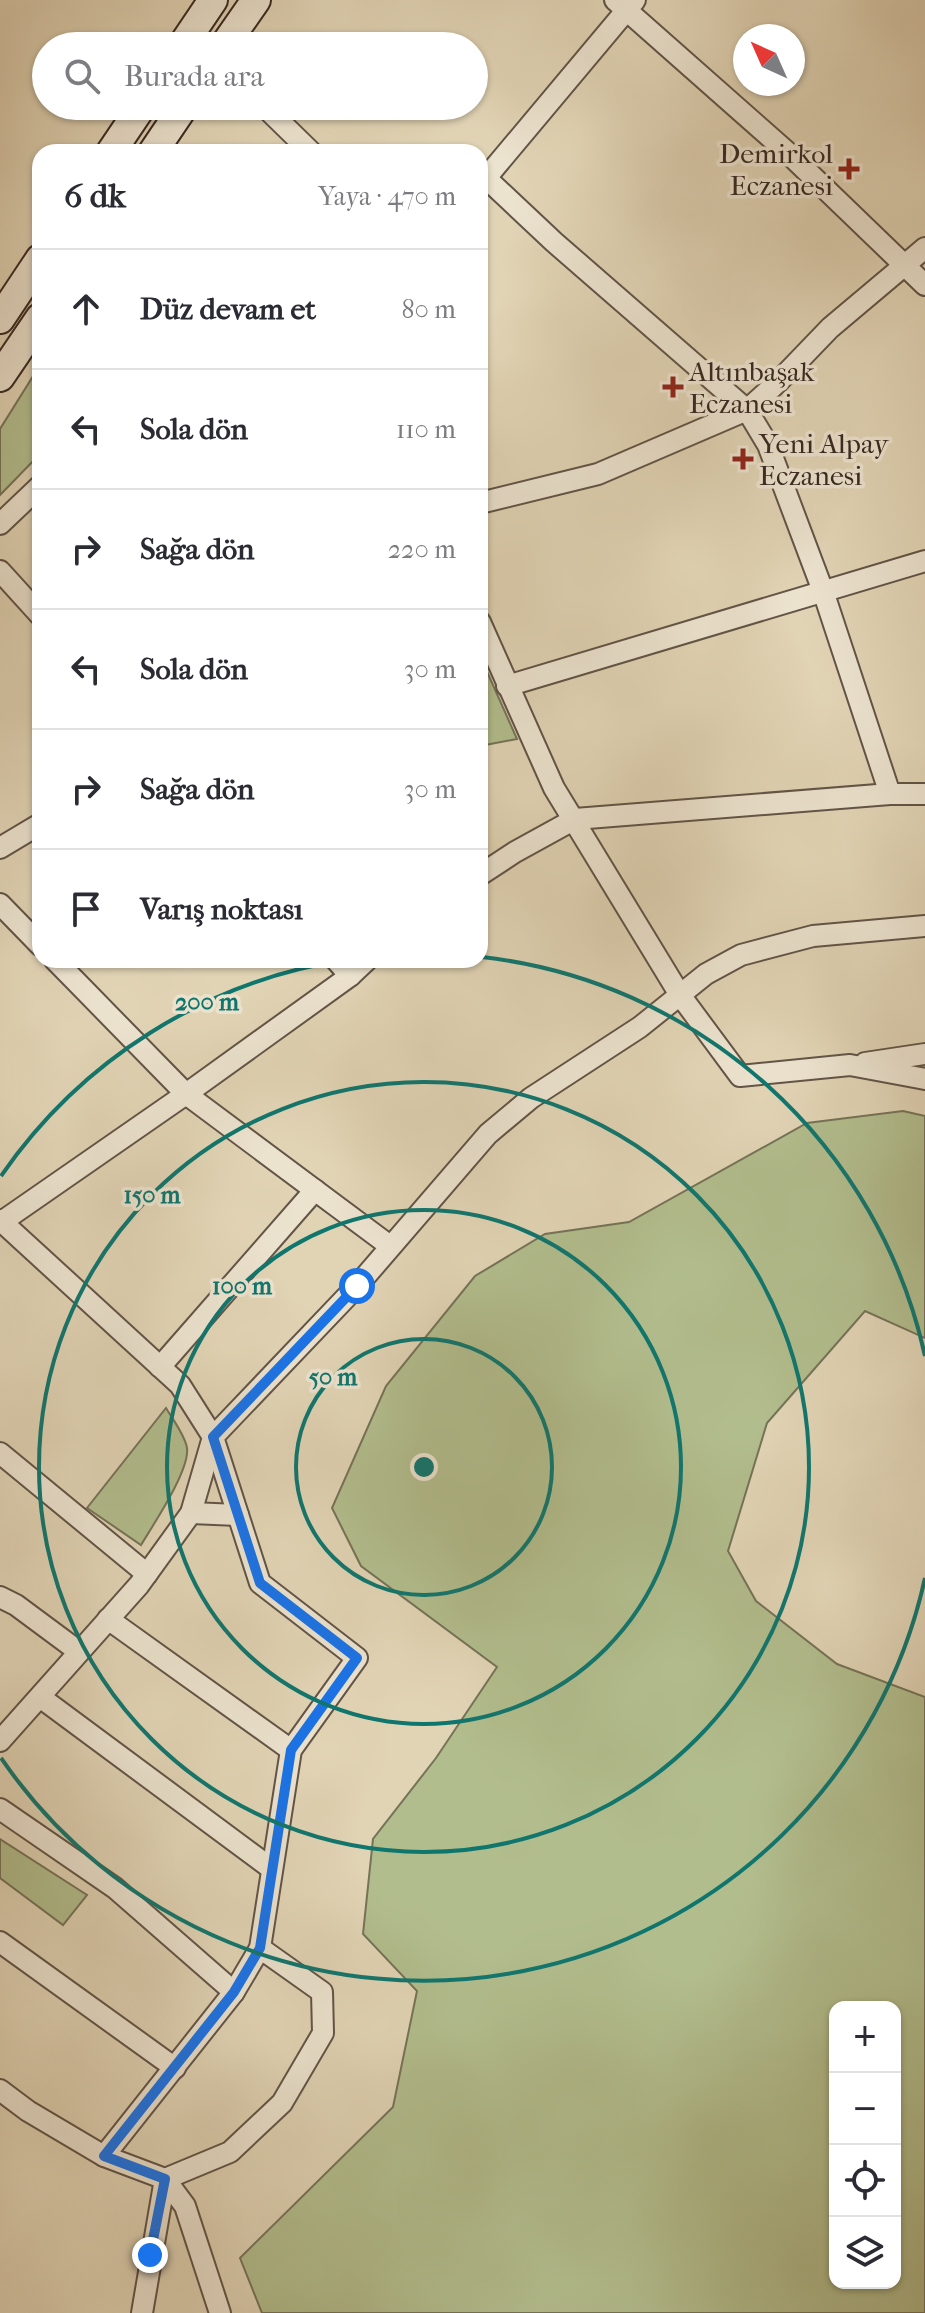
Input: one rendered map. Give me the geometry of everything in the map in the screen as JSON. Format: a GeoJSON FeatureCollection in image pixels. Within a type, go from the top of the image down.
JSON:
{"type":"FeatureCollection","features":[{"type":"Feature","properties":{"kind":"main road"},"geometry":{"type":"LineString","coordinates":[[191,32],[213,0]]}},
{"type":"Feature","properties":{"kind":"main road"},"geometry":{"type":"LineString","coordinates":[[234,32],[256,0]]}},
{"type":"Feature","properties":{"kind":"main road"},"geometry":{"type":"LineString","coordinates":[[116,144],[133,120]]}},
{"type":"Feature","properties":{"kind":"main road"},"geometry":{"type":"LineString","coordinates":[[158,144],[175,120]]}},
{"type":"Feature","properties":{"kind":"main road"},"geometry":{"type":"LineString","coordinates":[[0,319],[32,271]]}},
{"type":"Feature","properties":{"kind":"main road"},"geometry":{"type":"LineString","coordinates":[[0,377],[32,330]]}},
{"type":"Feature","properties":{"kind":"street"},"geometry":{"type":"LineString","coordinates":[[488,177],[625,3],[925,285]]}},
{"type":"Feature","properties":{"kind":"street"},"geometry":{"type":"LineString","coordinates":[[278,120],[303,144]]}},
{"type":"Feature","properties":{"kind":"street"},"geometry":{"type":"LineString","coordinates":[[488,185],[747,410],[768,445],[823,591],[890,794]]}},
{"type":"Feature","properties":{"kind":"street"},"geometry":{"type":"LineString","coordinates":[[488,501],[598,474],[747,410],[830,328],[925,248]]}},
{"type":"Feature","properties":{"kind":"street"},"geometry":{"type":"LineString","coordinates":[[0,524],[32,494]]}},
{"type":"Feature","properties":{"kind":"street"},"geometry":{"type":"LineString","coordinates":[[507,686],[925,561]]}},
{"type":"Feature","properties":{"kind":"street"},"geometry":{"type":"LineString","coordinates":[[0,571],[32,606]]}},
{"type":"Feature","properties":{"kind":"street"},"geometry":{"type":"LineString","coordinates":[[488,641],[554,788],[680,995],[740,1076],[925,1054]]}},
{"type":"Feature","properties":{"kind":"street"},"geometry":{"type":"LineString","coordinates":[[488,870],[575,819],[890,794],[925,794]]}},
{"type":"Feature","properties":{"kind":"street"},"geometry":{"type":"LineString","coordinates":[[0,848],[32,829]]}},
{"type":"Feature","properties":{"kind":"street"},"geometry":{"type":"LineString","coordinates":[[0,904],[32,937]]}},
{"type":"Feature","properties":{"kind":"street"},"geometry":{"type":"LineString","coordinates":[[0,1741],[147,1574],[191,1513],[213,1437],[357,1286],[488,1134],[531,1098],[640,1027],[706,974],[741,955],[813,936],[925,926]]}},
{"type":"Feature","properties":{"kind":"street"},"geometry":{"type":"LineString","coordinates":[[63,968],[186,1094],[390,1246]]}},
{"type":"Feature","properties":{"kind":"street"},"geometry":{"type":"LineString","coordinates":[[104,2156],[234,1992],[260,1948],[291,1750],[357,1658],[260,1583],[213,1437],[180,1385],[0,1221],[186,1094],[343,968]]}},
{"type":"Feature","properties":{"kind":"street"},"geometry":{"type":"LineString","coordinates":[[850,1065],[925,1079]]}},
{"type":"Feature","properties":{"kind":"street"},"geometry":{"type":"LineString","coordinates":[[160,1367],[315,1190]]}},
{"type":"Feature","properties":{"kind":"street"},"geometry":{"type":"LineString","coordinates":[[0,1453],[147,1574]]}},
{"type":"Feature","properties":{"kind":"street"},"geometry":{"type":"LineString","coordinates":[[191,1513],[238,1515]]}},
{"type":"Feature","properties":{"kind":"street"},"geometry":{"type":"LineString","coordinates":[[0,1597],[16,1605],[78,1651]]}},
{"type":"Feature","properties":{"kind":"street"},"geometry":{"type":"LineString","coordinates":[[108,1619],[291,1750]]}},
{"type":"Feature","properties":{"kind":"street"},"geometry":{"type":"LineString","coordinates":[[40,1697],[272,1869]]}},
{"type":"Feature","properties":{"kind":"street"},"geometry":{"type":"LineString","coordinates":[[0,1809],[115,1888],[234,1992]]}},
{"type":"Feature","properties":{"kind":"street"},"geometry":{"type":"LineString","coordinates":[[0,1942],[175,2068]]}},
{"type":"Feature","properties":{"kind":"street"},"geometry":{"type":"LineString","coordinates":[[165,2179],[230,2152],[282,2103],[323,2033],[322,1992],[260,1948]]}},
{"type":"Feature","properties":{"kind":"street"},"geometry":{"type":"LineString","coordinates":[[0,2090],[28,2111],[104,2156],[165,2179],[185,2206],[220,2313]]}},
{"type":"Feature","properties":{"kind":"street"},"geometry":{"type":"LineString","coordinates":[[142,2313],[165,2179]]}},
{"type":"Feature","properties":{"kind":"green space"},"geometry":{"type":"Polygon","coordinates":[[[32,378],[32,462],[0,495],[0,429],[32,378]]]}},
{"type":"Feature","properties":{"kind":"green space"},"geometry":{"type":"Polygon","coordinates":[[[488,674],[517,739],[488,744],[488,674]]]}},
{"type":"Feature","properties":{"kind":"green space"},"geometry":{"type":"Polygon","coordinates":[[[903,1111],[925,1116],[925,1338],[865,1311],[767,1423],[728,1551],[756,1601],[837,1664],[925,1697],[925,2313],[262,2313],[240,2258],[393,2107],[417,1991],[363,1934],[373,1839],[436,1758],[497,1667],[361,1566],[332,1508],[386,1386],[475,1276],[545,1234],[629,1222],[807,1123],[903,1111]]]}},
{"type":"Feature","properties":{"kind":"green space"},"geometry":{"type":"Polygon","coordinates":[[[166,1408],[184,1438],[186,1458],[170,1497],[141,1545],[87,1508],[166,1408]]]}},
{"type":"Feature","properties":{"kind":"green space"},"geometry":{"type":"Polygon","coordinates":[[[0,1839],[87,1895],[63,1925],[0,1878],[0,1839]]]}},
{"type":"Feature","properties":{"kind":"place","name":"Demirkol Eczanesi"},"geometry":{"type":"Point","coordinates":[849,169]}},
{"type":"Feature","properties":{"kind":"place","name":"Altınbaşak Eczanesi"},"geometry":{"type":"Point","coordinates":[673,387]}},
{"type":"Feature","properties":{"kind":"place","name":"Yeni Alpay Eczanesi"},"geometry":{"type":"Point","coordinates":[743,459]}},
{"type":"Feature","properties":{"kind":"route"},"geometry":{"type":"LineString","coordinates":[[150,2255],[165,2179],[104,2156],[234,1992],[260,1948],[291,1750],[357,1658],[260,1583],[213,1437],[357,1286]]}}]}
